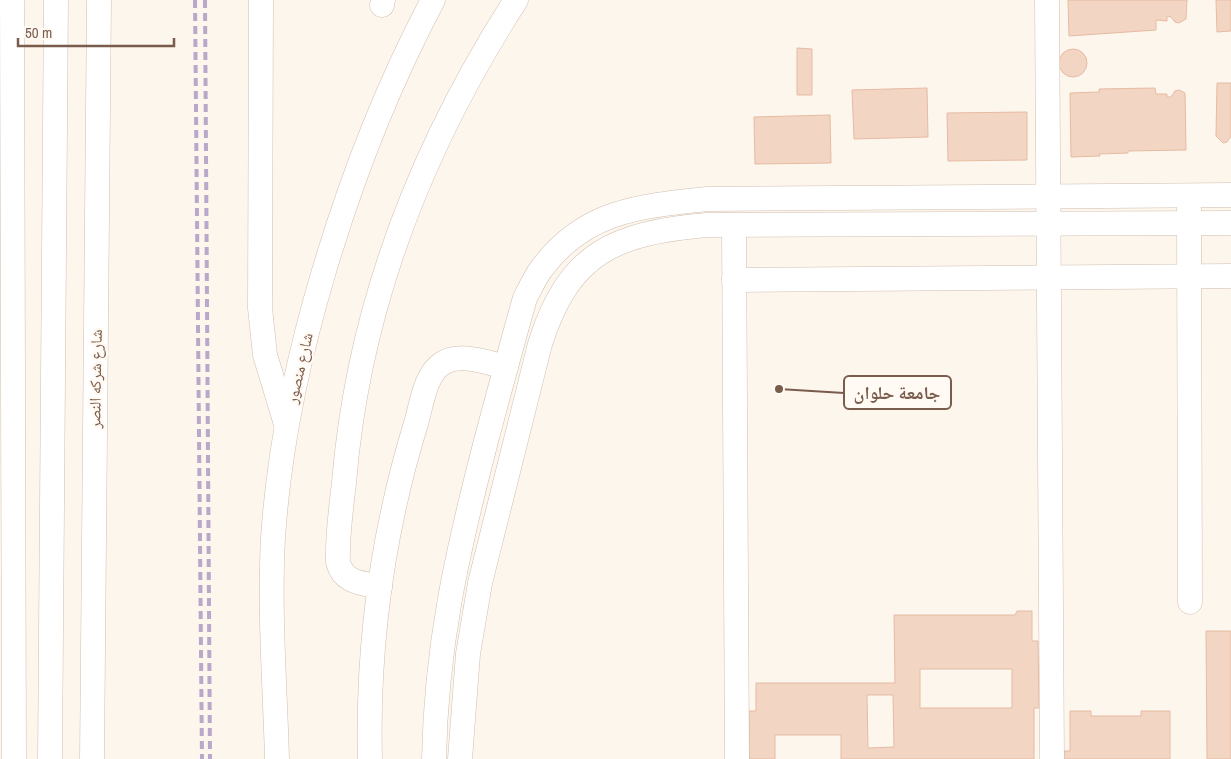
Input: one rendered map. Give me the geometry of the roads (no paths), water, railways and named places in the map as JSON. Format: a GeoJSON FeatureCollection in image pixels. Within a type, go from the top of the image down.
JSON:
{"type":"FeatureCollection","features":[{"type":"Feature","properties":{"kind":"street"},"geometry":{"type":"LineString","coordinates":[[12,0],[7,694],[14,759]]}},
{"type":"Feature","properties":{"kind":"street"},"geometry":{"type":"LineString","coordinates":[[50,759],[56,0]]}},
{"type":"Feature","properties":{"kind":"street","name":"شارع شركه النصر"},"geometry":{"type":"LineString","coordinates":[[92,759],[99,0]]}},
{"type":"Feature","properties":{"kind":"street"},"geometry":{"type":"LineString","coordinates":[[261,0],[260,308],[268,371],[286,425]]}},
{"type":"Feature","properties":{"kind":"street","name":"شارع منصور"},"geometry":{"type":"LineString","coordinates":[[277,759],[272,574],[276,499],[286,425],[308,324],[342,211],[390,86],[433,0]]}},
{"type":"Feature","properties":{"kind":"street"},"geometry":{"type":"LineString","coordinates":[[380,586],[347,578],[342,574],[338,562],[345,463],[365,348],[385,273],[418,182],[464,87],[516,0]]}},
{"type":"Feature","properties":{"kind":"street"},"geometry":{"type":"LineString","coordinates":[[1047,0],[1052,759]]}},
{"type":"Feature","properties":{"kind":"street"},"geometry":{"type":"LineString","coordinates":[[1190,195],[1190,602]]}},
{"type":"Feature","properties":{"kind":"street"},"geometry":{"type":"LineString","coordinates":[[434,759],[439,668],[451,586],[506,367],[525,298],[542,268],[565,242],[594,222],[630,209],[707,199],[1048,198],[1231,195]]}},
{"type":"Feature","properties":{"kind":"street"},"geometry":{"type":"LineString","coordinates":[[460,759],[465,679],[480,583],[549,315],[564,287],[585,264],[610,245],[640,234],[673,228],[1231,223]]}},
{"type":"Feature","properties":{"kind":"street"},"geometry":{"type":"LineString","coordinates":[[734,226],[737,759]]}},
{"type":"Feature","properties":{"kind":"street"},"geometry":{"type":"LineString","coordinates":[[734,280],[1231,276]]}},
{"type":"Feature","properties":{"kind":"street"},"geometry":{"type":"LineString","coordinates":[[370,759],[370,673],[380,586],[400,481],[431,376],[444,362],[453,359],[462,358],[506,367]]}},
{"type":"Feature","properties":{"kind":"railway"},"geometry":{"type":"LineString","coordinates":[[195,0],[202,759]]}},
{"type":"Feature","properties":{"kind":"railway"},"geometry":{"type":"LineString","coordinates":[[205,0],[210,759]]}},
{"type":"Feature","properties":{"kind":"place","name":"جامعة حلوان"},"geometry":{"type":"Point","coordinates":[779,389]}}]}
